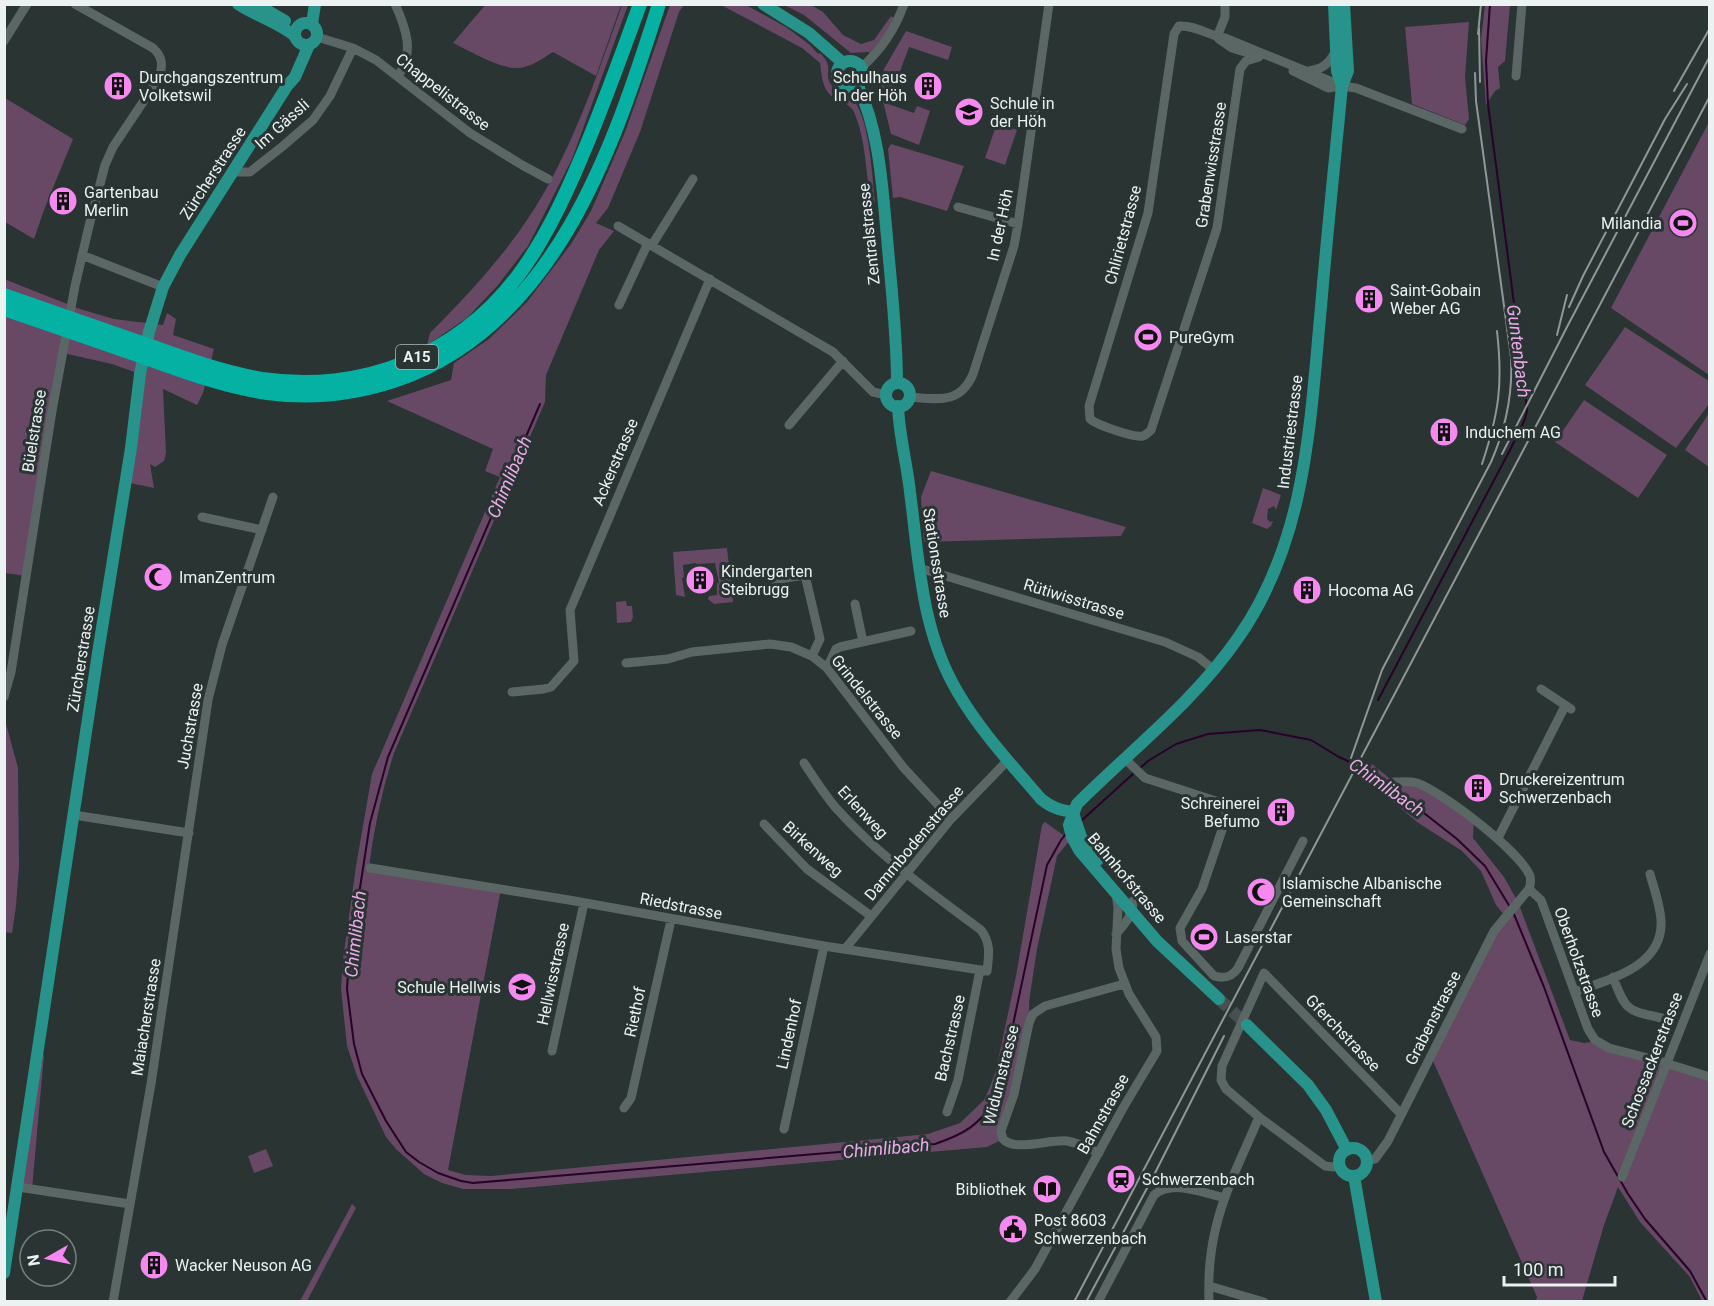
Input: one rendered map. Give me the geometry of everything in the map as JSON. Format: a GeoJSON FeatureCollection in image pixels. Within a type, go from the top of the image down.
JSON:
{"type":"FeatureCollection","features":[{"type":"Feature","properties":{"kind":"highway","name":"A15"},"geometry":{"type":"LineString","coordinates":[[4,295],[203,364],[261,379],[301,382],[340,380],[379,372],[417,358],[452,338],[483,315],[510,286],[535,253],[578,166],[640,4]]}},
{"type":"Feature","properties":{"kind":"highway","name":"A15"},"geometry":{"type":"LineString","coordinates":[[4,309],[199,377],[256,392],[299,396],[339,393],[387,383],[419,371],[450,355],[489,327],[525,291],[558,245],[588,193],[605,156],[659,4]]}},
{"type":"Feature","properties":{"kind":"main road"},"geometry":{"type":"LineString","coordinates":[[238,4],[305,40],[316,30],[306,23],[287,21],[256,4]]}},
{"type":"Feature","properties":{"kind":"main road"},"geometry":{"type":"LineString","coordinates":[[306,23],[307,4]]}},
{"type":"Feature","properties":{"kind":"main road"},"geometry":{"type":"LineString","coordinates":[[306,23],[315,4]]}},
{"type":"Feature","properties":{"kind":"main road"},"geometry":{"type":"LineString","coordinates":[[763,4],[809,33],[843,63]]}},
{"type":"Feature","properties":{"kind":"main road","name":"Industriestrasse"},"geometry":{"type":"LineString","coordinates":[[1334,4],[1337,71],[1342,86]]}},
{"type":"Feature","properties":{"kind":"main road","name":"Industriestrasse"},"geometry":{"type":"LineString","coordinates":[[1074,825],[1077,804],[1128,762],[1182,707],[1214,670],[1244,629],[1272,578],[1292,525],[1307,456],[1342,86],[1348,71],[1344,4]]}},
{"type":"Feature","properties":{"kind":"main road","name":"Zürcherstrasse"},"geometry":{"type":"LineString","coordinates":[[4,1273],[149,332],[163,287],[188,242],[287,86],[305,40],[296,29],[306,23]]}},
{"type":"Feature","properties":{"kind":"main road"},"geometry":{"type":"LineString","coordinates":[[851,60],[862,67],[864,75],[858,86],[848,87],[839,82],[837,72],[843,63],[851,60]]}},
{"type":"Feature","properties":{"kind":"main road","name":"Zentralstrasse"},"geometry":{"type":"LineString","coordinates":[[858,86],[876,138],[889,261],[897,383]]}},
{"type":"Feature","properties":{"kind":"main road"},"geometry":{"type":"LineString","coordinates":[[897,383],[905,385],[908,389],[909,397],[904,405],[898,406],[889,402],[886,395],[889,387],[897,383]]}},
{"type":"Feature","properties":{"kind":"main road","name":"Stationsstrasse"},"geometry":{"type":"LineString","coordinates":[[898,406],[919,570],[930,626],[956,690],[975,719],[1041,800],[1074,825]]}},
{"type":"Feature","properties":{"kind":"main road","name":"Bahnhofstrasse"},"geometry":{"type":"LineString","coordinates":[[1074,825],[1078,850],[1116,893],[1136,907],[1147,928],[1175,959],[1189,969],[1220,999]]}},
{"type":"Feature","properties":{"kind":"main road","name":"Bahnhofstrasse"},"geometry":{"type":"LineString","coordinates":[[1074,825],[1089,849],[1136,907],[1179,954],[1189,969]]}},
{"type":"Feature","properties":{"kind":"main road"},"geometry":{"type":"LineString","coordinates":[[1247,1024],[1308,1085],[1326,1110],[1347,1150]]}},
{"type":"Feature","properties":{"kind":"main road"},"geometry":{"type":"LineString","coordinates":[[1358,1149],[1367,1161],[1362,1173],[1354,1176],[1344,1172],[1340,1166],[1340,1158],[1347,1150],[1358,1149]]}},
{"type":"Feature","properties":{"kind":"main road"},"geometry":{"type":"LineString","coordinates":[[1354,1176],[1376,1302]]}},
{"type":"Feature","properties":{"kind":"street"},"geometry":{"type":"LineString","coordinates":[[4,41],[27,4]]}},
{"type":"Feature","properties":{"kind":"street","name":"Büelstrasse"},"geometry":{"type":"LineString","coordinates":[[4,697],[11,672],[63,352],[82,255],[108,158],[121,134],[159,78],[162,68],[161,58],[153,48],[75,4]]}},
{"type":"Feature","properties":{"kind":"street"},"geometry":{"type":"LineString","coordinates":[[395,4],[403,21],[408,45],[407,62],[398,75]]}},
{"type":"Feature","properties":{"kind":"street"},"geometry":{"type":"LineString","coordinates":[[862,67],[888,39],[904,4]]}},
{"type":"Feature","properties":{"kind":"street","name":"In der Höh"},"geometry":{"type":"LineString","coordinates":[[909,397],[955,396],[966,387],[973,374],[1004,278],[1018,224],[1049,4]]}},
{"type":"Feature","properties":{"kind":"street"},"geometry":{"type":"LineString","coordinates":[[1217,37],[1225,17],[1225,4]]}},
{"type":"Feature","properties":{"kind":"street"},"geometry":{"type":"LineString","coordinates":[[1516,76],[1522,4]]}},
{"type":"Feature","properties":{"kind":"street","name":"Chlirietstrasse"},"geometry":{"type":"LineString","coordinates":[[1153,425],[1145,435],[1136,436],[1098,425],[1090,418],[1088,411],[1148,213],[1174,34],[1179,26],[1190,25],[1342,86]]}},
{"type":"Feature","properties":{"kind":"street","name":"Chlirietstrasse"},"geometry":{"type":"LineString","coordinates":[[1217,37],[1227,45],[1328,88],[1342,86]]}},
{"type":"Feature","properties":{"kind":"street","name":"Chappelistrasse"},"geometry":{"type":"LineString","coordinates":[[305,40],[352,48],[371,57],[398,75],[470,134],[548,179]]}},
{"type":"Feature","properties":{"kind":"street"},"geometry":{"type":"LineString","coordinates":[[1307,71],[1318,70],[1326,65],[1337,47]]}},
{"type":"Feature","properties":{"kind":"street","name":"Im Gässli"},"geometry":{"type":"LineString","coordinates":[[233,172],[250,171],[307,126],[330,96],[352,48]]}},
{"type":"Feature","properties":{"kind":"street","name":"Grabenwisstrasse"},"geometry":{"type":"LineString","coordinates":[[1153,425],[1217,228],[1240,69],[1246,61],[1259,57]]}},
{"type":"Feature","properties":{"kind":"street"},"geometry":{"type":"LineString","coordinates":[[1342,86],[1360,89],[1462,129]]}},
{"type":"Feature","properties":{"kind":"street"},"geometry":{"type":"LineString","coordinates":[[619,305],[650,244],[693,179]]}},
{"type":"Feature","properties":{"kind":"street"},"geometry":{"type":"LineString","coordinates":[[958,207],[1018,224]]}},
{"type":"Feature","properties":{"kind":"street"},"geometry":{"type":"LineString","coordinates":[[618,226],[833,352],[873,392],[886,395]]}},
{"type":"Feature","properties":{"kind":"street"},"geometry":{"type":"LineString","coordinates":[[82,255],[163,287]]}},
{"type":"Feature","properties":{"kind":"street","name":"Ackerstrasse"},"geometry":{"type":"LineString","coordinates":[[512,692],[551,687],[578,663],[570,610],[710,279]]}},
{"type":"Feature","properties":{"kind":"street"},"geometry":{"type":"LineString","coordinates":[[789,425],[843,361]]}},
{"type":"Feature","properties":{"kind":"street","name":"Juchstrasse"},"geometry":{"type":"LineString","coordinates":[[189,833],[213,677],[273,497]]}},
{"type":"Feature","properties":{"kind":"street"},"geometry":{"type":"LineString","coordinates":[[202,517],[262,530]]}},
{"type":"Feature","properties":{"kind":"street","name":"Rütiwisstrasse"},"geometry":{"type":"LineString","coordinates":[[919,570],[1165,642],[1198,657],[1214,670]]}},
{"type":"Feature","properties":{"kind":"street"},"geometry":{"type":"LineString","coordinates":[[773,580],[805,575],[820,639],[812,656]]}},
{"type":"Feature","properties":{"kind":"street"},"geometry":{"type":"LineString","coordinates":[[855,604],[863,642]]}},
{"type":"Feature","properties":{"kind":"street"},"geometry":{"type":"LineString","coordinates":[[826,668],[836,649],[911,631]]}},
{"type":"Feature","properties":{"kind":"street","name":"Grindelstrasse"},"geometry":{"type":"LineString","coordinates":[[626,663],[668,660],[692,652],[770,644],[790,647],[812,656],[826,668],[903,767],[951,819]]}},
{"type":"Feature","properties":{"kind":"street"},"geometry":{"type":"LineString","coordinates":[[1498,838],[1568,708],[1541,689]]}},
{"type":"Feature","properties":{"kind":"street","name":"Dammbodenstrasse"},"geometry":{"type":"LineString","coordinates":[[845,949],[951,819],[1008,760]]}},
{"type":"Feature","properties":{"kind":"street"},"geometry":{"type":"LineString","coordinates":[[1128,762],[1141,775],[1219,802],[1226,807],[1226,818],[1202,889],[1180,928],[1182,941],[1214,976],[1225,978],[1239,968],[1303,841]]}},
{"type":"Feature","properties":{"kind":"street","name":"Erlenweg"},"geometry":{"type":"LineString","coordinates":[[804,763],[834,806],[872,845],[907,875]]}},
{"type":"Feature","properties":{"kind":"street","name":"Oberholzstrasse"},"geometry":{"type":"LineString","coordinates":[[1394,782],[1416,783],[1474,819],[1498,838],[1526,868],[1531,882],[1529,889],[1541,900],[1588,1029],[1595,1040],[1609,1048],[1710,1077]]}},
{"type":"Feature","properties":{"kind":"street"},"geometry":{"type":"LineString","coordinates":[[74,815],[189,833]]}},
{"type":"Feature","properties":{"kind":"street","name":"Birkenweg"},"geometry":{"type":"LineString","coordinates":[[764,824],[807,869],[872,916]]}},
{"type":"Feature","properties":{"kind":"street","name":"Maiacherstrasse"},"geometry":{"type":"LineString","coordinates":[[113,1302],[151,1084],[189,833]]}},
{"type":"Feature","properties":{"kind":"street","name":"Riedstrasse"},"geometry":{"type":"LineString","coordinates":[[370,868],[983,971]]}},
{"type":"Feature","properties":{"kind":"street"},"geometry":{"type":"LineString","coordinates":[[1575,992],[1633,969],[1646,961],[1654,949],[1661,923],[1659,905],[1650,874]]}},
{"type":"Feature","properties":{"kind":"street","name":"Bachstrasse"},"geometry":{"type":"LineString","coordinates":[[907,875],[981,930],[987,937],[990,950],[958,1080],[947,1112]]}},
{"type":"Feature","properties":{"kind":"street","name":"Grabenstrasse"},"geometry":{"type":"LineString","coordinates":[[1367,1161],[1375,1159],[1382,1151],[1494,931],[1529,889]]}},
{"type":"Feature","properties":{"kind":"street","name":"Bahnstrasse"},"geometry":{"type":"LineString","coordinates":[[1010,1302],[1035,1269],[1138,1080],[1157,1051],[1156,1037],[1124,984],[1118,962],[1116,934],[1121,921],[1116,893]]}},
{"type":"Feature","properties":{"kind":"street","name":"Hellwisstrasse"},"geometry":{"type":"LineString","coordinates":[[552,1051],[584,903]]}},
{"type":"Feature","properties":{"kind":"street"},"geometry":{"type":"LineString","coordinates":[[1136,907],[1126,911],[1121,921],[1147,928]]}},
{"type":"Feature","properties":{"kind":"street","name":"Riethof"},"geometry":{"type":"LineString","coordinates":[[624,1108],[632,1098],[671,920]]}},
{"type":"Feature","properties":{"kind":"street","name":"Lindenhof"},"geometry":{"type":"LineString","coordinates":[[784,1129],[824,946]]}},
{"type":"Feature","properties":{"kind":"street","name":"Schossackerstrasse"},"geometry":{"type":"LineString","coordinates":[[1622,1178],[1710,954]]}},
{"type":"Feature","properties":{"kind":"street","name":"Gferchstrasse"},"geometry":{"type":"LineString","coordinates":[[1258,1118],[1226,1089],[1221,1080],[1222,1066],[1264,973],[1401,1114]]}},
{"type":"Feature","properties":{"kind":"street"},"geometry":{"type":"LineString","coordinates":[[1614,977],[1622,1002],[1628,1008],[1666,1019]]}},
{"type":"Feature","properties":{"kind":"street","name":"Widumstrasse"},"geometry":{"type":"LineString","coordinates":[[1099,1153],[1082,1144],[1067,1141],[1013,1145],[1003,1139],[1001,1131],[1014,1094],[1029,1023],[1033,1014],[1045,1006],[1124,984]]}},
{"type":"Feature","properties":{"kind":"street"},"geometry":{"type":"LineString","coordinates":[[1209,1302],[1215,1227],[1258,1118],[1326,1166],[1340,1166]]}},
{"type":"Feature","properties":{"kind":"street"},"geometry":{"type":"LineString","coordinates":[[1098,1302],[1154,1195],[1161,1189],[1171,1186],[1225,1198]]}},
{"type":"Feature","properties":{"kind":"street"},"geometry":{"type":"LineString","coordinates":[[18,1187],[130,1204]]}},
{"type":"Feature","properties":{"kind":"street"},"geometry":{"type":"LineString","coordinates":[[1209,1286],[1264,1302]]}},
{"type":"Feature","properties":{"kind":"shaded area"},"geometry":{"type":"Polygon","coordinates":[[[486,4],[621,5],[596,76],[553,52],[530,65],[514,68],[491,61],[453,43],[486,4]]]}},
{"type":"Feature","properties":{"kind":"shaded area"},"geometry":{"type":"Polygon","coordinates":[[[622,5],[628,5],[572,159],[528,246],[498,285],[467,318],[427,345],[430,333],[492,266],[520,230],[545,191],[578,123],[622,5]]]}},
{"type":"Feature","properties":{"kind":"shaded area"},"geometry":{"type":"Polygon","coordinates":[[[670,5],[684,5],[679,12],[640,132],[608,208],[596,223],[614,231],[599,250],[546,375],[545,402],[394,753],[376,824],[369,868],[501,889],[448,1170],[466,1175],[491,1176],[928,1134],[960,1123],[984,1100],[996,1070],[1016,976],[1042,825],[1045,822],[1070,840],[1057,856],[1037,949],[1029,1002],[1029,1023],[1003,1139],[987,1147],[511,1189],[463,1189],[442,1183],[424,1174],[386,1137],[357,1076],[347,1046],[341,989],[356,866],[372,774],[500,477],[485,471],[493,449],[387,401],[451,380],[454,363],[489,339],[527,302],[571,244],[591,211],[625,132],[670,5]]]}},
{"type":"Feature","properties":{"kind":"shaded area"},"geometry":{"type":"Polygon","coordinates":[[[721,5],[746,5],[786,27],[825,58],[832,86],[855,102],[864,123],[870,150],[875,202],[871,204],[863,146],[854,112],[848,105],[828,92],[820,63],[802,48],[721,5]]]}},
{"type":"Feature","properties":{"kind":"shaded area"},"geometry":{"type":"Polygon","coordinates":[[[784,5],[811,5],[823,12],[843,35],[861,44],[874,40],[891,16],[895,19],[891,28],[870,53],[851,53],[804,15],[784,5]]]}},
{"type":"Feature","properties":{"kind":"shaded area"},"geometry":{"type":"Polygon","coordinates":[[[1485,5],[1510,5],[1505,61],[1498,67],[1500,88],[1495,91],[1486,105],[1481,39],[1485,5]]]}},
{"type":"Feature","properties":{"kind":"shaded area"},"geometry":{"type":"Polygon","coordinates":[[[1469,22],[1465,77],[1469,119],[1465,125],[1412,104],[1405,27],[1469,22]]]}},
{"type":"Feature","properties":{"kind":"shaded area"},"geometry":{"type":"Polygon","coordinates":[[[906,31],[952,47],[948,60],[909,47],[888,104],[914,113],[917,106],[930,111],[919,145],[891,134],[879,85],[884,69],[906,31]]]}},
{"type":"Feature","properties":{"kind":"shaded area"},"geometry":{"type":"Polygon","coordinates":[[[5,98],[73,139],[34,239],[5,222],[5,98]]]}},
{"type":"Feature","properties":{"kind":"shaded area","name":"Milandia"},"geometry":{"type":"Polygon","coordinates":[[[1709,122],[1710,375],[1611,308],[1709,122]]]}},
{"type":"Feature","properties":{"kind":"shaded area"},"geometry":{"type":"Polygon","coordinates":[[[997,123],[1017,130],[1005,165],[985,158],[997,123]]]}},
{"type":"Feature","properties":{"kind":"shaded area"},"geometry":{"type":"Polygon","coordinates":[[[891,144],[964,166],[947,211],[900,197],[893,198],[888,149],[891,144]]]}},
{"type":"Feature","properties":{"kind":"shaded area"},"geometry":{"type":"Polygon","coordinates":[[[4,279],[80,309],[114,319],[163,325],[167,313],[176,319],[173,335],[214,349],[203,393],[197,405],[163,389],[166,453],[164,461],[155,467],[150,464],[154,488],[125,482],[140,374],[112,364],[63,353],[26,576],[5,573],[4,279]]]}},
{"type":"Feature","properties":{"kind":"shaded area"},"geometry":{"type":"Polygon","coordinates":[[[1625,327],[1709,381],[1709,404],[1676,448],[1585,385],[1625,327]]]}},
{"type":"Feature","properties":{"kind":"shaded area"},"geometry":{"type":"Polygon","coordinates":[[[1584,400],[1667,455],[1638,498],[1555,442],[1584,400]]]}},
{"type":"Feature","properties":{"kind":"shaded area"},"geometry":{"type":"Polygon","coordinates":[[[1709,413],[1709,467],[1685,450],[1709,413]]]}},
{"type":"Feature","properties":{"kind":"shaded area"},"geometry":{"type":"Polygon","coordinates":[[[931,471],[1126,527],[1121,536],[924,542],[921,497],[931,471]]]}},
{"type":"Feature","properties":{"kind":"shaded area"},"geometry":{"type":"Polygon","coordinates":[[[1263,488],[1281,495],[1276,510],[1274,506],[1268,509],[1267,519],[1270,522],[1273,521],[1267,529],[1252,523],[1263,488]]]}},
{"type":"Feature","properties":{"kind":"shaded area"},"geometry":{"type":"Polygon","coordinates":[[[727,548],[733,602],[714,604],[708,599],[709,596],[717,595],[717,583],[719,583],[715,563],[683,565],[684,577],[682,578],[685,597],[676,595],[673,552],[727,548]]]}},
{"type":"Feature","properties":{"kind":"shaded area"},"geometry":{"type":"Polygon","coordinates":[[[626,601],[627,606],[632,606],[631,622],[617,623],[616,602],[626,601]]]}},
{"type":"Feature","properties":{"kind":"shaded area"},"geometry":{"type":"Polygon","coordinates":[[[5,720],[18,768],[19,866],[12,933],[4,932],[5,720]]]}},
{"type":"Feature","properties":{"kind":"shaded area"},"geometry":{"type":"Polygon","coordinates":[[[1372,764],[1394,782],[1416,783],[1474,819],[1473,838],[1504,877],[1518,902],[1570,1040],[1591,1042],[1709,1077],[1709,1301],[1702,1301],[1690,1277],[1640,1222],[1618,1187],[1604,1225],[1582,1301],[1536,1301],[1537,1297],[1430,1054],[1505,916],[1496,905],[1481,871],[1462,851],[1417,822],[1365,778],[1372,764]]]}},
{"type":"Feature","properties":{"kind":"shaded area"},"geometry":{"type":"Polygon","coordinates":[[[44,1055],[32,1189],[18,1187],[36,1058],[44,1055]]]}},
{"type":"Feature","properties":{"kind":"shaded area"},"geometry":{"type":"Polygon","coordinates":[[[266,1149],[273,1166],[254,1173],[248,1156],[266,1149]]]}},
{"type":"Feature","properties":{"kind":"shaded area"},"geometry":{"type":"Polygon","coordinates":[[[352,1204],[356,1208],[307,1301],[300,1301],[352,1204]]]}},
{"type":"Feature","properties":{"kind":"waterway","name":"Guntenbach"},"geometry":{"type":"LineString","coordinates":[[1378,700],[1511,448],[1527,411],[1488,104],[1486,61],[1490,4]]}},
{"type":"Feature","properties":{"kind":"waterway","name":"Chimlibach"},"geometry":{"type":"LineString","coordinates":[[540,404],[388,757],[370,823],[349,959],[347,989],[354,1044],[362,1074],[386,1121],[406,1152],[438,1173],[473,1183],[935,1144],[955,1136],[970,1128],[997,1100],[1047,865],[1065,835]]}},
{"type":"Feature","properties":{"kind":"waterway","name":"Chimlibach"},"geometry":{"type":"LineString","coordinates":[[1139,769],[1176,744],[1208,734],[1260,730],[1311,740],[1339,757],[1373,773],[1457,839],[1485,866],[1510,907]]}},
{"type":"Feature","properties":{"kind":"waterway","name":"Chimlibach"},"geometry":{"type":"LineString","coordinates":[[1081,821],[1134,773]]}},
{"type":"Feature","properties":{"kind":"waterway","name":"Chimlibach"},"geometry":{"type":"LineString","coordinates":[[1513,912],[1544,987],[1604,1152],[1645,1219],[1690,1271],[1707,1302]]}},
{"type":"Feature","properties":{"kind":"tunnel"},"geometry":{"type":"LineString","coordinates":[[1219,999],[1247,1025]]}},
{"type":"Feature","properties":{"kind":"railway"},"geometry":{"type":"LineString","coordinates":[[1478,34],[1481,4]]}},
{"type":"Feature","properties":{"kind":"railway"},"geometry":{"type":"LineString","coordinates":[[1479,28],[1480,82]]}},
{"type":"Feature","properties":{"kind":"railway"},"geometry":{"type":"LineString","coordinates":[[1674,91],[1710,28]]}},
{"type":"Feature","properties":{"kind":"railway"},"geometry":{"type":"LineString","coordinates":[[1502,454],[1710,56]]}},
{"type":"Feature","properties":{"kind":"railway"},"geometry":{"type":"LineString","coordinates":[[1351,758],[1382,670],[1491,462],[1507,411],[1511,384],[1511,357],[1476,101],[1475,73]]}},
{"type":"Feature","properties":{"kind":"railway"},"geometry":{"type":"LineString","coordinates":[[1569,307],[1665,119],[1687,84]]}},
{"type":"Feature","properties":{"kind":"railway"},"geometry":{"type":"LineString","coordinates":[[1074,1302],[1710,96]]}},
{"type":"Feature","properties":{"kind":"railway"},"geometry":{"type":"LineString","coordinates":[[1557,335],[1567,295]]}},
{"type":"Feature","properties":{"kind":"railway"},"geometry":{"type":"LineString","coordinates":[[1482,464],[1498,398],[1500,367],[1497,331]]}},
{"type":"Feature","properties":{"kind":"railway"},"geometry":{"type":"LineString","coordinates":[[1086,1302],[1153,1177],[1224,1036]]}},
{"type":"Feature","properties":{"kind":"place","name":"Durchgangszentrum Volketswil"},"geometry":{"type":"Point","coordinates":[118,86]}},
{"type":"Feature","properties":{"kind":"place","name":"Schulhaus In der Höh"},"geometry":{"type":"Point","coordinates":[928,86]}},
{"type":"Feature","properties":{"kind":"place","name":"Schule in der Höh"},"geometry":{"type":"Point","coordinates":[969,112]}},
{"type":"Feature","properties":{"kind":"place","name":"Gartenbau Merlin"},"geometry":{"type":"Point","coordinates":[63,201]}},
{"type":"Feature","properties":{"kind":"place","name":"Milandia"},"geometry":{"type":"Point","coordinates":[1683,223]}},
{"type":"Feature","properties":{"kind":"place","name":"Saint-Gobain Weber AG"},"geometry":{"type":"Point","coordinates":[1369,299]}},
{"type":"Feature","properties":{"kind":"place","name":"PureGym"},"geometry":{"type":"Point","coordinates":[1148,337]}},
{"type":"Feature","properties":{"kind":"place","name":"Induchem AG"},"geometry":{"type":"Point","coordinates":[1444,432]}},
{"type":"Feature","properties":{"kind":"place","name":"ImanZentrum"},"geometry":{"type":"Point","coordinates":[158,577]}},
{"type":"Feature","properties":{"kind":"place","name":"Kindergarten Steibrugg"},"geometry":{"type":"Point","coordinates":[700,580]}},
{"type":"Feature","properties":{"kind":"place","name":"Hocoma AG"},"geometry":{"type":"Point","coordinates":[1307,590]}},
{"type":"Feature","properties":{"kind":"place","name":"Druckereizentrum Schwerzenbach"},"geometry":{"type":"Point","coordinates":[1478,788]}},
{"type":"Feature","properties":{"kind":"place","name":"Schreinerei Befumo"},"geometry":{"type":"Point","coordinates":[1281,812]}},
{"type":"Feature","properties":{"kind":"place","name":"Islamische Albanische Gemeinschaft"},"geometry":{"type":"Point","coordinates":[1261,892]}},
{"type":"Feature","properties":{"kind":"place","name":"Laserstar"},"geometry":{"type":"Point","coordinates":[1204,937]}},
{"type":"Feature","properties":{"kind":"place","name":"Schule Hellwis"},"geometry":{"type":"Point","coordinates":[522,987]}},
{"type":"Feature","properties":{"kind":"place","name":"Schwerzenbach"},"geometry":{"type":"Point","coordinates":[1121,1179]}},
{"type":"Feature","properties":{"kind":"place","name":"Bibliothek"},"geometry":{"type":"Point","coordinates":[1047,1189]}},
{"type":"Feature","properties":{"kind":"place","name":"Post 8603 Schwerzenbach"},"geometry":{"type":"Point","coordinates":[1013,1229]}},
{"type":"Feature","properties":{"kind":"place","name":"Wacker Neuson AG"},"geometry":{"type":"Point","coordinates":[154,1265]}}]}
